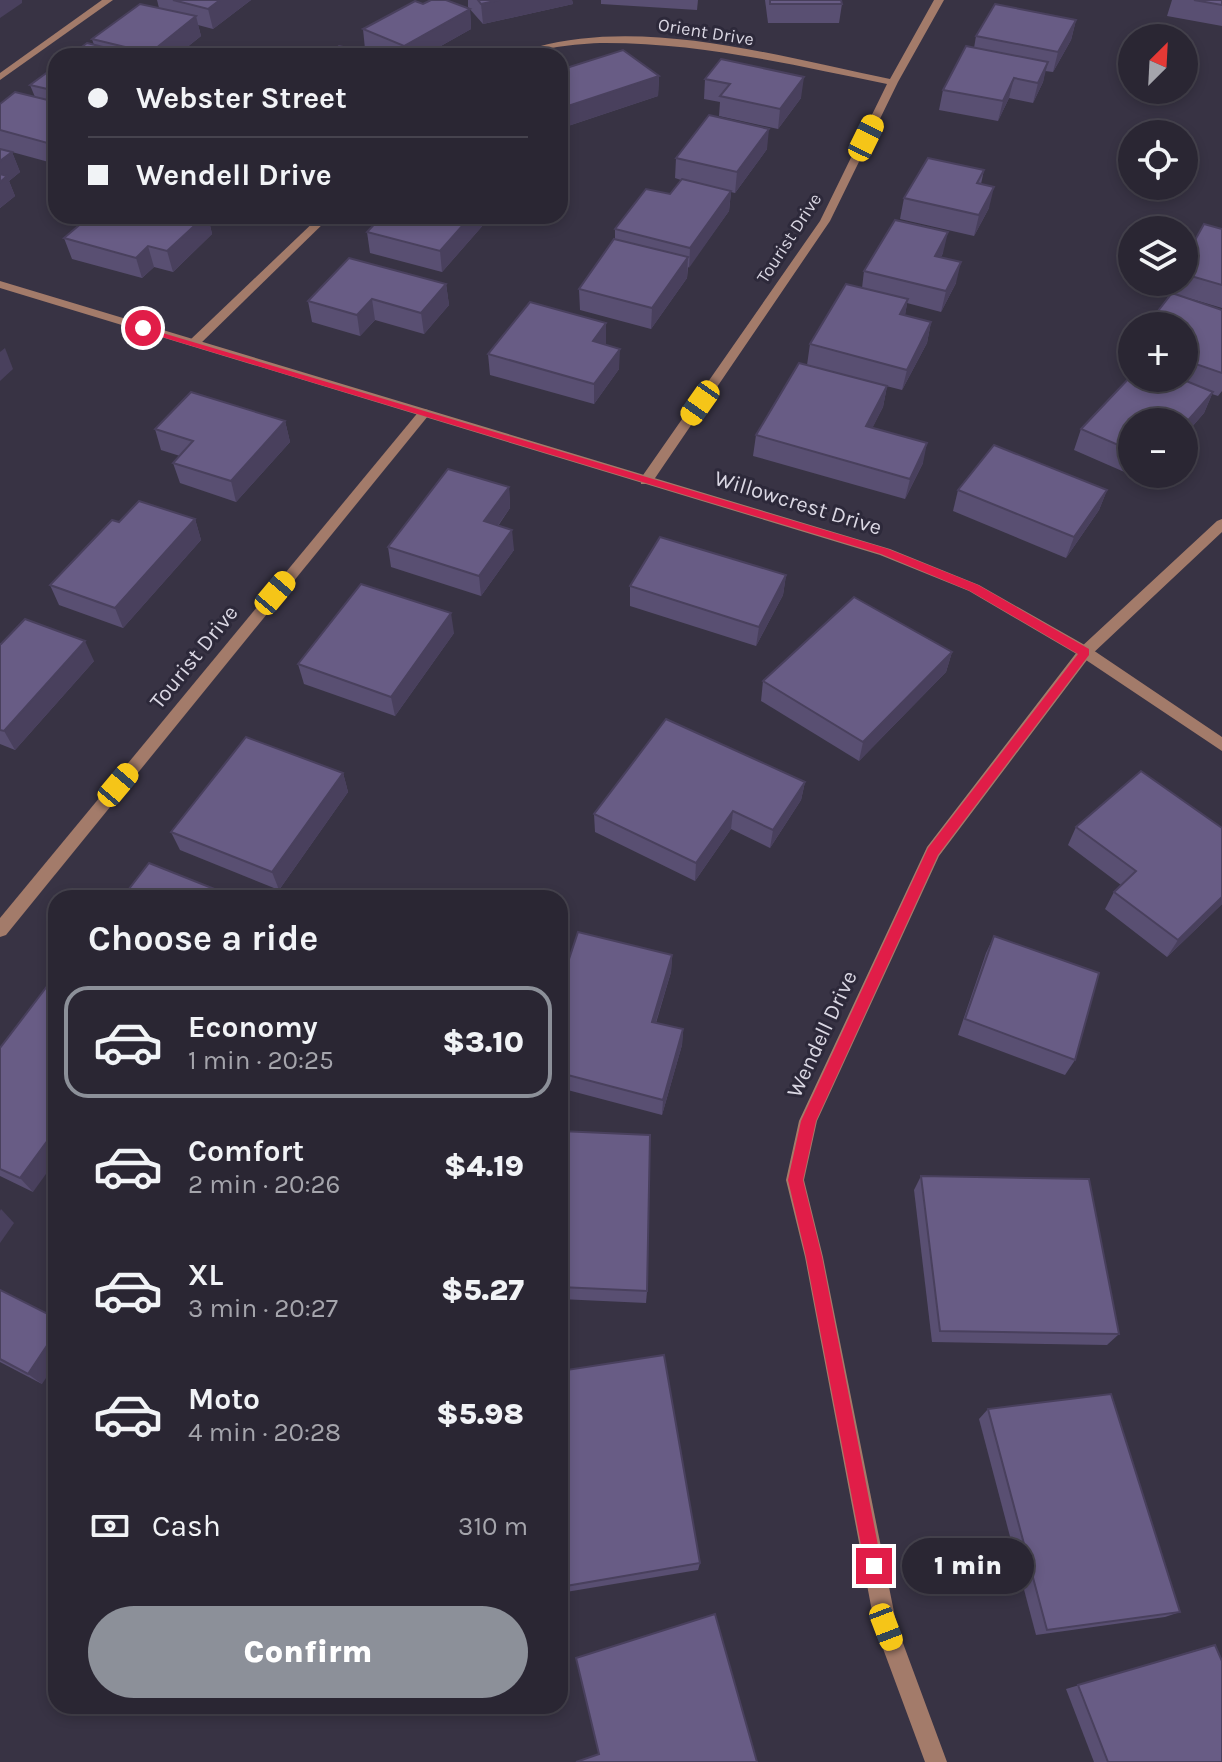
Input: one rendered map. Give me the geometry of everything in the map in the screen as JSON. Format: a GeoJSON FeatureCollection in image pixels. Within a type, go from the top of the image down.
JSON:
{"type":"FeatureCollection","features":[{"type":"Feature","properties":{"kind":"street"},"geometry":{"type":"LineString","coordinates":[[0,77],[108,0]]}},
{"type":"Feature","properties":{"kind":"street","name":"Tourist Drive"},"geometry":{"type":"LineString","coordinates":[[646,481],[825,221],[893,82],[939,0]]}},
{"type":"Feature","properties":{"kind":"street","name":"Orient Drive"},"geometry":{"type":"LineString","coordinates":[[544,48],[625,39],[684,44],[893,82]]}},
{"type":"Feature","properties":{"kind":"street"},"geometry":{"type":"LineString","coordinates":[[194,343],[318,224]]}},
{"type":"Feature","properties":{"kind":"street","name":"Willowcrest Drive"},"geometry":{"type":"LineString","coordinates":[[0,284],[885,552],[974,588],[1085,652],[1222,745]]}},
{"type":"Feature","properties":{"kind":"street","name":"Tourist Drive"},"geometry":{"type":"LineString","coordinates":[[0,930],[424,413]]}},
{"type":"Feature","properties":{"kind":"street","name":"Wendell Drive"},"geometry":{"type":"LineString","coordinates":[[936,1762],[886,1627],[814,1257],[795,1180],[808,1121],[933,852],[1085,652],[1222,524]]}},
{"type":"Feature","properties":{"kind":"building"},"geometry":{"type":"Polygon","coordinates":[[[173,0],[220,0],[208,9],[173,0]]]}},
{"type":"Feature","properties":{"kind":"building"},"geometry":{"type":"Polygon","coordinates":[[[431,0],[446,0],[470,9],[404,46],[363,29],[415,1],[423,4],[431,0]]]}},
{"type":"Feature","properties":{"kind":"building"},"geometry":{"type":"Polygon","coordinates":[[[478,0],[499,0],[481,4],[478,0]]]}},
{"type":"Feature","properties":{"kind":"building"},"geometry":{"type":"Polygon","coordinates":[[[770,0],[841,0],[842,4],[770,4],[770,0]]]}},
{"type":"Feature","properties":{"kind":"building"},"geometry":{"type":"Polygon","coordinates":[[[1194,0],[1222,0],[1222,5],[1194,0]]]}},
{"type":"Feature","properties":{"kind":"building"},"geometry":{"type":"Polygon","coordinates":[[[140,4],[196,16],[156,48],[129,48],[92,39],[140,4]]]}},
{"type":"Feature","properties":{"kind":"building"},"geometry":{"type":"Polygon","coordinates":[[[995,4],[1076,20],[1058,52],[976,36],[995,4]]]}},
{"type":"Feature","properties":{"kind":"building"},"geometry":{"type":"Polygon","coordinates":[[[87,43],[107,48],[80,48],[87,43]]]}},
{"type":"Feature","properties":{"kind":"building"},"geometry":{"type":"Polygon","coordinates":[[[966,46],[1048,62],[1038,83],[1014,78],[1003,101],[943,90],[966,46]]]}},
{"type":"Feature","properties":{"kind":"building"},"geometry":{"type":"Polygon","coordinates":[[[623,50],[659,76],[568,106],[568,67],[623,50]]]}},
{"type":"Feature","properties":{"kind":"building"},"geometry":{"type":"Polygon","coordinates":[[[721,59],[804,77],[780,109],[720,96],[730,84],[705,79],[721,59]]]}},
{"type":"Feature","properties":{"kind":"building"},"geometry":{"type":"Polygon","coordinates":[[[48,72],[48,89],[30,85],[48,72]]]}},
{"type":"Feature","properties":{"kind":"building"},"geometry":{"type":"Polygon","coordinates":[[[15,92],[48,100],[48,143],[0,130],[0,104],[15,92]]]}},
{"type":"Feature","properties":{"kind":"building"},"geometry":{"type":"Polygon","coordinates":[[[709,115],[769,129],[737,172],[676,158],[709,115]]]}},
{"type":"Feature","properties":{"kind":"building"},"geometry":{"type":"Polygon","coordinates":[[[0,149],[12,152],[0,161],[0,149]]]}},
{"type":"Feature","properties":{"kind":"building"},"geometry":{"type":"Polygon","coordinates":[[[928,158],[984,170],[977,183],[994,187],[979,215],[904,198],[928,158]]]}},
{"type":"Feature","properties":{"kind":"building"},"geometry":{"type":"Polygon","coordinates":[[[682,179],[731,191],[690,248],[615,229],[646,189],[670,194],[682,179]]]}},
{"type":"Feature","properties":{"kind":"building"},"geometry":{"type":"Polygon","coordinates":[[[895,220],[948,232],[935,256],[961,262],[946,291],[864,271],[895,220]]]}},
{"type":"Feature","properties":{"kind":"building"},"geometry":{"type":"Polygon","coordinates":[[[81,224],[196,224],[167,251],[148,246],[136,258],[64,238],[81,224]]]}},
{"type":"Feature","properties":{"kind":"building"},"geometry":{"type":"Polygon","coordinates":[[[374,224],[464,224],[440,251],[367,232],[374,224]]]}},
{"type":"Feature","properties":{"kind":"building"},"geometry":{"type":"Polygon","coordinates":[[[1204,224],[1222,229],[1222,285],[1198,278],[1198,235],[1204,224]]]}},
{"type":"Feature","properties":{"kind":"building"},"geometry":{"type":"Polygon","coordinates":[[[614,239],[688,257],[652,308],[579,289],[614,239]]]}},
{"type":"Feature","properties":{"kind":"building"},"geometry":{"type":"Polygon","coordinates":[[[349,258],[446,284],[421,313],[372,299],[357,315],[308,301],[349,258]]]}},
{"type":"Feature","properties":{"kind":"building"},"geometry":{"type":"Polygon","coordinates":[[[846,284],[908,299],[900,314],[931,322],[907,370],[810,344],[846,284]]]}},
{"type":"Feature","properties":{"kind":"building"},"geometry":{"type":"Polygon","coordinates":[[[1170,296],[1181,296],[1222,310],[1222,373],[1198,365],[1198,312],[1157,312],[1170,296]]]}},
{"type":"Feature","properties":{"kind":"building"},"geometry":{"type":"Polygon","coordinates":[[[530,302],[606,323],[593,341],[620,349],[594,384],[488,354],[530,302]]]}},
{"type":"Feature","properties":{"kind":"building"},"geometry":{"type":"Polygon","coordinates":[[[799,363],[887,386],[866,426],[927,443],[910,479],[756,435],[799,363]]]}},
{"type":"Feature","properties":{"kind":"building"},"geometry":{"type":"Polygon","coordinates":[[[1198,386],[1213,392],[1198,409],[1118,408],[1118,445],[1081,429],[1118,390],[1198,392],[1198,386]]]}},
{"type":"Feature","properties":{"kind":"building"},"geometry":{"type":"Polygon","coordinates":[[[191,392],[285,421],[231,481],[173,463],[193,441],[155,429],[191,392]]]}},
{"type":"Feature","properties":{"kind":"building"},"geometry":{"type":"Polygon","coordinates":[[[994,445],[1107,490],[1074,537],[958,490],[994,445]]]}},
{"type":"Feature","properties":{"kind":"building"},"geometry":{"type":"Polygon","coordinates":[[[448,469],[509,487],[484,521],[512,530],[479,576],[388,547],[448,469]]]}},
{"type":"Feature","properties":{"kind":"building"},"geometry":{"type":"Polygon","coordinates":[[[139,501],[195,519],[115,608],[50,585],[112,520],[119,522],[139,501]]]}},
{"type":"Feature","properties":{"kind":"building"},"geometry":{"type":"Polygon","coordinates":[[[660,537],[786,575],[759,627],[630,586],[660,537]]]}},
{"type":"Feature","properties":{"kind":"building"},"geometry":{"type":"Polygon","coordinates":[[[361,584],[451,613],[391,697],[298,664],[361,584]]]}},
{"type":"Feature","properties":{"kind":"building"},"geometry":{"type":"Polygon","coordinates":[[[854,597],[952,652],[863,742],[763,681],[854,597]]]}},
{"type":"Feature","properties":{"kind":"building"},"geometry":{"type":"Polygon","coordinates":[[[25,619],[85,641],[4,731],[0,730],[0,644],[25,619]]]}},
{"type":"Feature","properties":{"kind":"building"},"geometry":{"type":"Polygon","coordinates":[[[666,719],[805,782],[773,830],[733,811],[696,863],[594,814],[666,719]]]}},
{"type":"Feature","properties":{"kind":"building"},"geometry":{"type":"Polygon","coordinates":[[[246,737],[343,773],[272,872],[171,832],[246,737]]]}},
{"type":"Feature","properties":{"kind":"building"},"geometry":{"type":"Polygon","coordinates":[[[1141,771],[1222,828],[1222,897],[1178,940],[1114,892],[1136,871],[1076,827],[1141,771]]]}},
{"type":"Feature","properties":{"kind":"building"},"geometry":{"type":"Polygon","coordinates":[[[149,863],[217,890],[128,890],[149,863]]]}},
{"type":"Feature","properties":{"kind":"building"},"geometry":{"type":"Polygon","coordinates":[[[578,932],[672,955],[652,1022],[683,1029],[663,1100],[568,1075],[568,962],[578,932]]]}},
{"type":"Feature","properties":{"kind":"building"},"geometry":{"type":"Polygon","coordinates":[[[994,936],[1099,973],[1075,1060],[965,1019],[994,936]]]}},
{"type":"Feature","properties":{"kind":"building"},"geometry":{"type":"Polygon","coordinates":[[[48,985],[48,1140],[20,1178],[0,1169],[0,1048],[48,985]]]}},
{"type":"Feature","properties":{"kind":"building"},"geometry":{"type":"Polygon","coordinates":[[[568,1131],[650,1135],[647,1291],[568,1287],[568,1131]]]}},
{"type":"Feature","properties":{"kind":"building"},"geometry":{"type":"Polygon","coordinates":[[[921,1176],[1089,1179],[1119,1334],[940,1331],[921,1176]]]}},
{"type":"Feature","properties":{"kind":"building"},"geometry":{"type":"Polygon","coordinates":[[[0,1290],[48,1314],[48,1344],[28,1374],[0,1359],[0,1290]]]}},
{"type":"Feature","properties":{"kind":"building"},"geometry":{"type":"Polygon","coordinates":[[[664,1355],[700,1563],[568,1586],[568,1370],[664,1355]]]}},
{"type":"Feature","properties":{"kind":"building"},"geometry":{"type":"Polygon","coordinates":[[[1111,1394],[1180,1612],[1047,1630],[988,1409],[1111,1394]]]}},
{"type":"Feature","properties":{"kind":"building"},"geometry":{"type":"Polygon","coordinates":[[[715,1614],[757,1762],[576,1762],[599,1754],[576,1658],[715,1614]]]}},
{"type":"Feature","properties":{"kind":"building"},"geometry":{"type":"Polygon","coordinates":[[[1215,1645],[1222,1661],[1222,1762],[1108,1762],[1078,1685],[1215,1645]]]}},
{"type":"Feature","properties":{"kind":"route"},"geometry":{"type":"LineString","coordinates":[[143,328],[885,552],[974,588],[1085,652],[933,852],[808,1121],[795,1180],[814,1257],[874,1566]]}}]}
